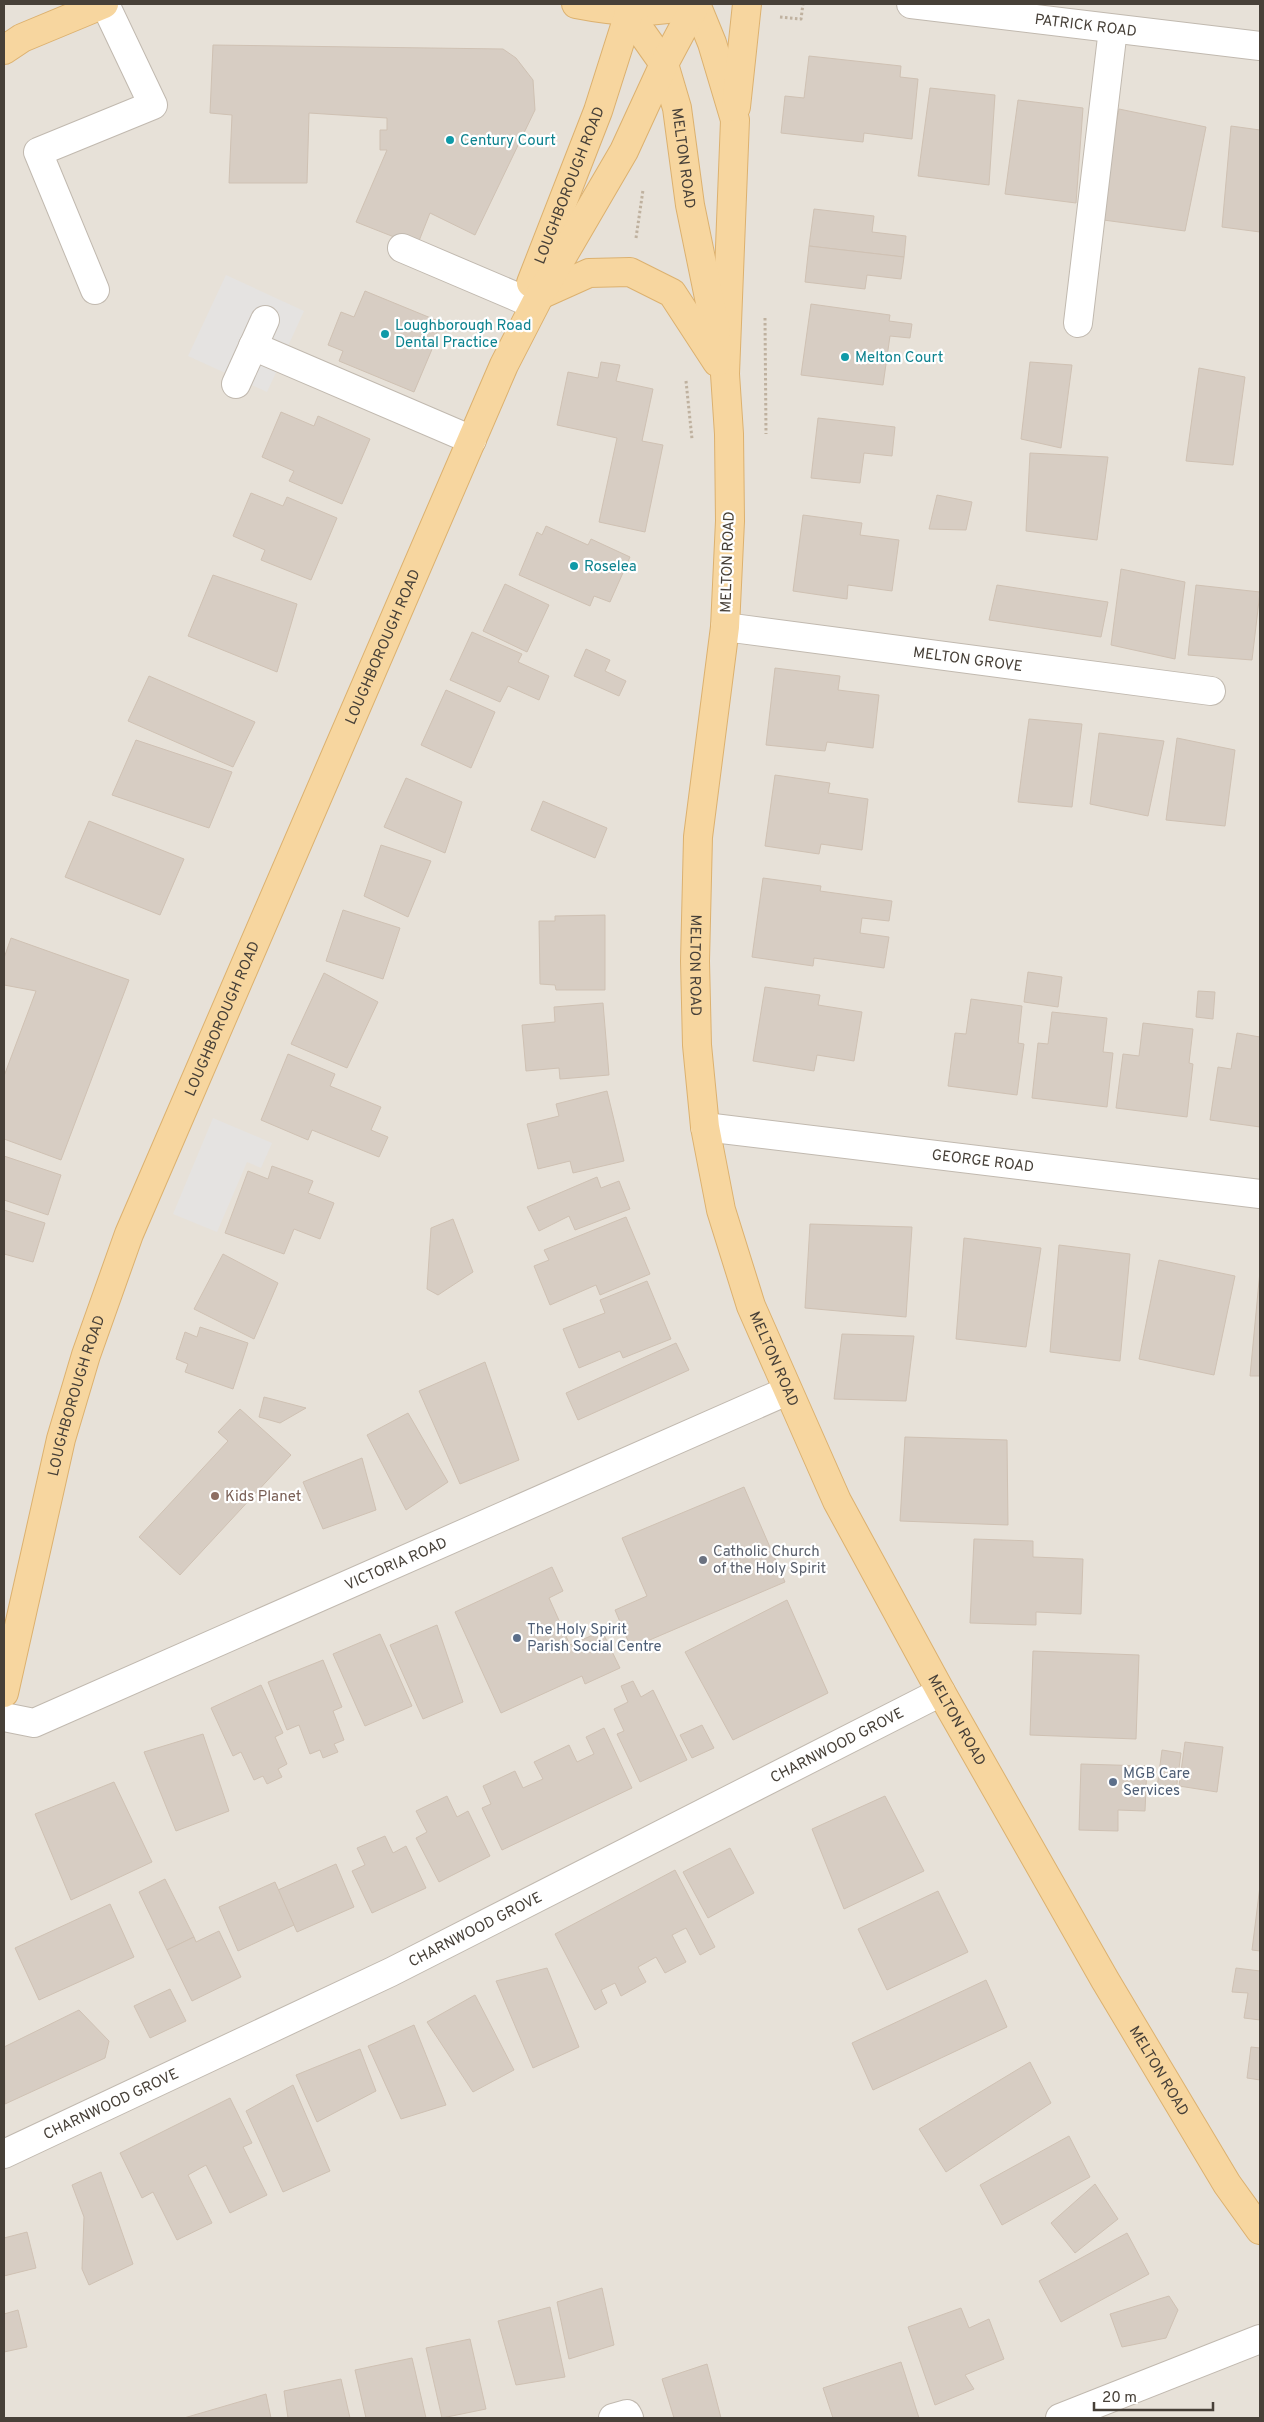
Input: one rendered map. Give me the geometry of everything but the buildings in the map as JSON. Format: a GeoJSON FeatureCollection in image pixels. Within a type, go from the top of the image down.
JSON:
{"type":"FeatureCollection","features":[{"type":"Feature","properties":{"kind":"main road"},"geometry":{"type":"LineString","coordinates":[[4,50],[22,38],[105,4]]}},
{"type":"Feature","properties":{"kind":"main road"},"geometry":{"type":"LineString","coordinates":[[576,4],[664,11],[696,4]]}},
{"type":"Feature","properties":{"kind":"main road","name":"MELTON ROAD"},"geometry":{"type":"LineString","coordinates":[[696,4],[712,44],[735,120],[725,374],[729,434],[730,511],[725,626],[698,837],[695,961],[696,1035],[705,1127],[721,1210],[748,1297],[787,1391],[837,1501],[941,1692],[1165,2082],[1227,2184],[1260,2230]]}},
{"type":"Feature","properties":{"kind":"main road","name":"LOUGHBOROUGH ROAD"},"geometry":{"type":"LineString","coordinates":[[532,297],[624,151],[664,64],[696,4]]}},
{"type":"Feature","properties":{"kind":"main road"},"geometry":{"type":"LineString","coordinates":[[735,120],[747,4]]}},
{"type":"Feature","properties":{"kind":"main road","name":"MELTON ROAD"},"geometry":{"type":"LineString","coordinates":[[630,8],[664,64],[677,108],[690,205],[725,374]]}},
{"type":"Feature","properties":{"kind":"main road","name":"LOUGHBOROUGH ROAD"},"geometry":{"type":"LineString","coordinates":[[4,1692],[61,1439],[86,1355],[130,1234],[532,297],[598,111],[630,8]]}},
{"type":"Feature","properties":{"kind":"main road"},"geometry":{"type":"LineString","coordinates":[[532,297],[589,273],[630,272],[672,293],[725,374]]}},
{"type":"Feature","properties":{"kind":"street"},"geometry":{"type":"LineString","coordinates":[[95,290],[38,152],[153,105],[105,4]]}},
{"type":"Feature","properties":{"kind":"street","name":"PATRICK ROAD"},"geometry":{"type":"LineString","coordinates":[[922,4],[1260,46]]}},
{"type":"Feature","properties":{"kind":"street"},"geometry":{"type":"LineString","coordinates":[[1078,324],[1113,29]]}},
{"type":"Feature","properties":{"kind":"street"},"geometry":{"type":"LineString","coordinates":[[402,248],[532,297]]}},
{"type":"Feature","properties":{"kind":"street"},"geometry":{"type":"LineString","coordinates":[[236,384],[265,320]]}},
{"type":"Feature","properties":{"kind":"street"},"geometry":{"type":"LineString","coordinates":[[253,346],[472,440]]}},
{"type":"Feature","properties":{"kind":"street","name":"MELTON GROVE"},"geometry":{"type":"LineString","coordinates":[[725,626],[1210,691]]}},
{"type":"Feature","properties":{"kind":"street","name":"GEORGE ROAD"},"geometry":{"type":"LineString","coordinates":[[705,1127],[1260,1194]]}},
{"type":"Feature","properties":{"kind":"street","name":"VICTORIA ROAD"},"geometry":{"type":"LineString","coordinates":[[4,1717],[34,1723],[787,1391]]}},
{"type":"Feature","properties":{"kind":"street","name":"CHARNWOOD GROVE"},"geometry":{"type":"LineString","coordinates":[[4,2154],[391,1972],[941,1692]]}},
{"type":"Feature","properties":{"kind":"street"},"geometry":{"type":"LineString","coordinates":[[1060,2418],[1260,2339]]}},
{"type":"Feature","properties":{"kind":"street"},"geometry":{"type":"LineString","coordinates":[[613,2418],[628,2414],[629,2418]]}},
{"type":"Feature","properties":{"kind":"path"},"geometry":{"type":"LineString","coordinates":[[774,16],[801,19],[803,4]]}},
{"type":"Feature","properties":{"kind":"path"},"geometry":{"type":"LineString","coordinates":[[630,272],[643,189]]}},
{"type":"Feature","properties":{"kind":"path"},"geometry":{"type":"LineString","coordinates":[[686,380],[692,446]]}},
{"type":"Feature","properties":{"kind":"shaded area"},"geometry":{"type":"Polygon","coordinates":[[[4,4],[1260,4],[1260,2418],[4,2418],[4,4]]]}},
{"type":"Feature","properties":{"kind":"shaded area"},"geometry":{"type":"Polygon","coordinates":[[[226,275],[304,311],[267,392],[188,356],[226,275]]]}},
{"type":"Feature","properties":{"kind":"shaded area"},"geometry":{"type":"Polygon","coordinates":[[[213,1118],[272,1143],[261,1168],[247,1162],[217,1232],[173,1214],[213,1118]]]}},
{"type":"Feature","properties":{"kind":"place","name":"Century Court"},"geometry":{"type":"Point","coordinates":[450,140]}},
{"type":"Feature","properties":{"kind":"place","name":"Loughborough Road Dental Practice"},"geometry":{"type":"Point","coordinates":[385,334]}},
{"type":"Feature","properties":{"kind":"place","name":"Melton Court"},"geometry":{"type":"Point","coordinates":[845,357]}},
{"type":"Feature","properties":{"kind":"place","name":"Roselea"},"geometry":{"type":"Point","coordinates":[574,566]}},
{"type":"Feature","properties":{"kind":"place","name":"Kids Planet"},"geometry":{"type":"Point","coordinates":[215,1496]}},
{"type":"Feature","properties":{"kind":"place","name":"Catholic Church of the Holy Spirit"},"geometry":{"type":"Point","coordinates":[703,1560]}},
{"type":"Feature","properties":{"kind":"place","name":"The Holy Spirit Parish Social Centre"},"geometry":{"type":"Point","coordinates":[517,1638]}},
{"type":"Feature","properties":{"kind":"place","name":"MGB Care Services"},"geometry":{"type":"Point","coordinates":[1113,1782]}}]}
